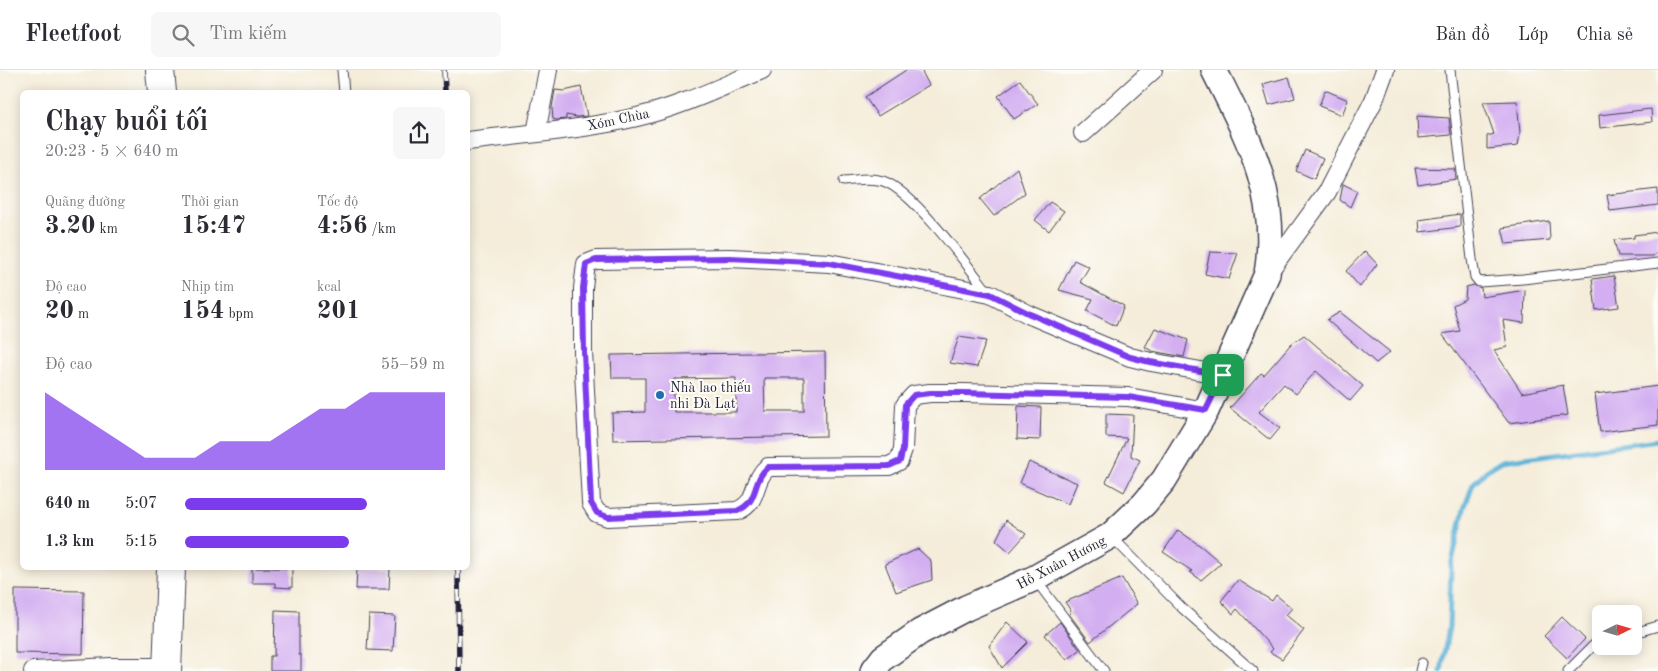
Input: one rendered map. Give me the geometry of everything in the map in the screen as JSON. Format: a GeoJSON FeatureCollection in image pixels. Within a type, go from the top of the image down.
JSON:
{"type":"FeatureCollection","features":[{"type":"Feature","properties":{"kind":"highway"},"geometry":{"type":"LineString","coordinates":[[160,70],[162,90]]}},
{"type":"Feature","properties":{"kind":"highway"},"geometry":{"type":"LineString","coordinates":[[168,669],[171,570]]}},
{"type":"Feature","properties":{"kind":"main road","name":"Hồ Xuân Hương"},"geometry":{"type":"LineString","coordinates":[[874,671],[883,658],[920,632],[966,608],[1035,578],[1110,536],[1144,504],[1164,480],[1206,410],[1267,274],[1271,251],[1271,230],[1265,188],[1249,141],[1214,70]]}},
{"type":"Feature","properties":{"kind":"street"},"geometry":{"type":"LineString","coordinates":[[536,133],[548,70]]}},
{"type":"Feature","properties":{"kind":"street","name":"Xóm Chùa"},"geometry":{"type":"LineString","coordinates":[[470,141],[595,125],[638,116],[673,106],[762,70]]}},
{"type":"Feature","properties":{"kind":"street"},"geometry":{"type":"LineString","coordinates":[[1083,133],[1153,70]]}},
{"type":"Feature","properties":{"kind":"street"},"geometry":{"type":"LineString","coordinates":[[1267,274],[1327,192],[1374,100],[1385,70]]}},
{"type":"Feature","properties":{"kind":"street"},"geometry":{"type":"LineString","coordinates":[[1206,410],[1128,397],[964,393],[914,395],[905,405],[903,449],[900,461],[889,466],[768,467],[762,472],[747,507],[737,511],[608,517],[597,513],[591,503],[584,352],[583,288],[586,264],[596,260],[730,258],[829,263],[990,294],[1030,314],[1130,357],[1223,375]]}},
{"type":"Feature","properties":{"kind":"street"},"geometry":{"type":"LineString","coordinates":[[33,671],[111,667],[168,669]]}},
{"type":"Feature","properties":{"kind":"lane"},"geometry":{"type":"LineString","coordinates":[[342,70],[344,90]]}},
{"type":"Feature","properties":{"kind":"lane"},"geometry":{"type":"LineString","coordinates":[[1450,70],[1476,280],[1479,282],[1514,280],[1658,263]]}},
{"type":"Feature","properties":{"kind":"lane"},"geometry":{"type":"LineString","coordinates":[[844,181],[873,179],[885,182],[898,190],[926,216],[990,294]]}},
{"type":"Feature","properties":{"kind":"lane"},"geometry":{"type":"LineString","coordinates":[[1110,536],[1182,608],[1253,671]]}},
{"type":"Feature","properties":{"kind":"lane"},"geometry":{"type":"LineString","coordinates":[[1035,578],[1104,671]]}},
{"type":"Feature","properties":{"kind":"lane"},"geometry":{"type":"LineString","coordinates":[[1642,631],[1658,626]]}},
{"type":"Feature","properties":{"kind":"lane"},"geometry":{"type":"LineString","coordinates":[[1568,671],[1592,646]]}},
{"type":"Feature","properties":{"kind":"building"},"geometry":{"type":"Polygon","coordinates":[[[906,70],[921,70],[929,85],[878,116],[865,97],[906,70]]]}},
{"type":"Feature","properties":{"kind":"building"},"geometry":{"type":"Polygon","coordinates":[[[1289,77],[1295,98],[1269,105],[1263,84],[1289,77]]]}},
{"type":"Feature","properties":{"kind":"building"},"geometry":{"type":"Polygon","coordinates":[[[1020,80],[1038,104],[1014,119],[998,96],[1020,80]]]}},
{"type":"Feature","properties":{"kind":"building"},"geometry":{"type":"Polygon","coordinates":[[[581,87],[587,116],[566,115],[566,119],[553,119],[552,108],[555,90],[564,91],[581,87]]]}},
{"type":"Feature","properties":{"kind":"building"},"geometry":{"type":"Polygon","coordinates":[[[1325,90],[1348,100],[1342,115],[1319,106],[1325,90]]]}},
{"type":"Feature","properties":{"kind":"building"},"geometry":{"type":"Polygon","coordinates":[[[1517,101],[1520,133],[1518,146],[1487,149],[1487,136],[1494,134],[1483,102],[1517,101]]]}},
{"type":"Feature","properties":{"kind":"building"},"geometry":{"type":"Polygon","coordinates":[[[1651,109],[1652,122],[1600,128],[1599,115],[1651,109]]]}},
{"type":"Feature","properties":{"kind":"building"},"geometry":{"type":"Polygon","coordinates":[[[1417,116],[1449,118],[1451,135],[1418,138],[1417,116]]]}},
{"type":"Feature","properties":{"kind":"building"},"geometry":{"type":"Polygon","coordinates":[[[1305,150],[1323,158],[1314,179],[1296,171],[1305,150]]]}},
{"type":"Feature","properties":{"kind":"building"},"geometry":{"type":"Polygon","coordinates":[[[1017,168],[1025,193],[994,216],[980,199],[1017,168]]]}},
{"type":"Feature","properties":{"kind":"building"},"geometry":{"type":"Polygon","coordinates":[[[1415,168],[1455,169],[1456,179],[1418,185],[1415,168]]]}},
{"type":"Feature","properties":{"kind":"building"},"geometry":{"type":"Polygon","coordinates":[[[1343,184],[1357,191],[1350,207],[1340,200],[1343,184]]]}},
{"type":"Feature","properties":{"kind":"building"},"geometry":{"type":"Polygon","coordinates":[[[1658,189],[1658,205],[1610,211],[1607,195],[1658,189]]]}},
{"type":"Feature","properties":{"kind":"building"},"geometry":{"type":"Polygon","coordinates":[[[1050,202],[1064,211],[1049,231],[1035,220],[1050,202]]]}},
{"type":"Feature","properties":{"kind":"building"},"geometry":{"type":"Polygon","coordinates":[[[1460,214],[1460,227],[1420,232],[1419,220],[1460,214]]]}},
{"type":"Feature","properties":{"kind":"building"},"geometry":{"type":"Polygon","coordinates":[[[1549,221],[1550,240],[1506,244],[1502,228],[1549,221]]]}},
{"type":"Feature","properties":{"kind":"building"},"geometry":{"type":"Polygon","coordinates":[[[1658,232],[1658,252],[1653,256],[1618,256],[1614,240],[1634,238],[1634,235],[1658,232]]]}},
{"type":"Feature","properties":{"kind":"building"},"geometry":{"type":"Polygon","coordinates":[[[1365,251],[1377,264],[1360,287],[1346,271],[1365,251]]]}},
{"type":"Feature","properties":{"kind":"building"},"geometry":{"type":"Polygon","coordinates":[[[1210,252],[1238,253],[1229,279],[1205,274],[1210,252]]]}},
{"type":"Feature","properties":{"kind":"building"},"geometry":{"type":"Polygon","coordinates":[[[1074,260],[1089,267],[1080,282],[1124,306],[1116,326],[1087,311],[1093,299],[1059,290],[1074,260]]]}},
{"type":"Feature","properties":{"kind":"building"},"geometry":{"type":"Polygon","coordinates":[[[1614,276],[1619,307],[1596,310],[1592,279],[1614,276]]]}},
{"type":"Feature","properties":{"kind":"building"},"geometry":{"type":"Polygon","coordinates":[[[1474,285],[1481,288],[1482,297],[1525,290],[1524,323],[1503,320],[1507,347],[1494,350],[1522,393],[1563,385],[1568,415],[1509,423],[1442,334],[1460,331],[1453,305],[1465,299],[1466,287],[1474,285]]]}},
{"type":"Feature","properties":{"kind":"building"},"geometry":{"type":"Polygon","coordinates":[[[1340,312],[1390,352],[1376,363],[1327,320],[1340,312]]]}},
{"type":"Feature","properties":{"kind":"building"},"geometry":{"type":"Polygon","coordinates":[[[1155,328],[1188,340],[1184,357],[1152,351],[1145,347],[1155,328]]]}},
{"type":"Feature","properties":{"kind":"building"},"geometry":{"type":"Polygon","coordinates":[[[1304,335],[1363,386],[1350,401],[1316,371],[1296,394],[1284,384],[1259,412],[1280,428],[1270,440],[1230,408],[1261,373],[1264,375],[1291,344],[1304,335]]]}},
{"type":"Feature","properties":{"kind":"building"},"geometry":{"type":"Polygon","coordinates":[[[959,337],[986,341],[977,367],[950,363],[959,337]]]}},
{"type":"Feature","properties":{"kind":"building","name":"Nhà lao thiếu nhi Đà Lạt"},"geometry":{"type":"Polygon","coordinates":[[[825,352],[826,436],[613,440],[612,413],[645,412],[645,378],[612,378],[611,355],[825,352]],[[736,378],[674,379],[674,412],[736,412],[736,378]],[[764,378],[765,411],[804,411],[804,378],[764,378]]]}},
{"type":"Feature","properties":{"kind":"building"},"geometry":{"type":"Polygon","coordinates":[[[1658,386],[1658,425],[1600,432],[1595,394],[1658,386]]]}},
{"type":"Feature","properties":{"kind":"building"},"geometry":{"type":"Polygon","coordinates":[[[1018,406],[1041,407],[1040,440],[1017,439],[1018,406]]]}},
{"type":"Feature","properties":{"kind":"building"},"geometry":{"type":"Polygon","coordinates":[[[1106,414],[1133,415],[1131,456],[1140,460],[1124,492],[1106,482],[1127,438],[1106,437],[1106,414]]]}},
{"type":"Feature","properties":{"kind":"building"},"geometry":{"type":"Polygon","coordinates":[[[1029,462],[1077,483],[1068,504],[1020,483],[1029,462]]]}},
{"type":"Feature","properties":{"kind":"building"},"geometry":{"type":"Polygon","coordinates":[[[1006,520],[1026,534],[1010,552],[996,540],[1006,520]]]}},
{"type":"Feature","properties":{"kind":"building"},"geometry":{"type":"Polygon","coordinates":[[[1178,530],[1221,563],[1201,580],[1190,572],[1192,571],[1163,552],[1178,530]]]}},
{"type":"Feature","properties":{"kind":"building"},"geometry":{"type":"Polygon","coordinates":[[[918,549],[931,561],[932,580],[896,592],[885,564],[918,549]]]}},
{"type":"Feature","properties":{"kind":"building"},"geometry":{"type":"Polygon","coordinates":[[[252,570],[292,570],[292,588],[275,587],[275,583],[252,583],[252,570]]]}},
{"type":"Feature","properties":{"kind":"building"},"geometry":{"type":"Polygon","coordinates":[[[357,570],[390,570],[389,589],[356,589],[357,570]]]}},
{"type":"Feature","properties":{"kind":"building"},"geometry":{"type":"Polygon","coordinates":[[[1122,578],[1137,604],[1090,642],[1069,614],[1071,611],[1065,602],[1122,578]]]}},
{"type":"Feature","properties":{"kind":"building"},"geometry":{"type":"Polygon","coordinates":[[[1238,580],[1272,601],[1276,595],[1292,608],[1286,615],[1304,630],[1282,659],[1270,652],[1273,649],[1237,609],[1233,614],[1221,601],[1238,580]]]}},
{"type":"Feature","properties":{"kind":"building"},"geometry":{"type":"Polygon","coordinates":[[[15,590],[84,591],[83,654],[15,653],[15,590]]]}},
{"type":"Feature","properties":{"kind":"building"},"geometry":{"type":"Polygon","coordinates":[[[275,610],[299,611],[301,671],[270,671],[270,656],[274,656],[275,610]]]}},
{"type":"Feature","properties":{"kind":"building"},"geometry":{"type":"Polygon","coordinates":[[[369,615],[395,616],[393,651],[367,650],[369,615]]]}},
{"type":"Feature","properties":{"kind":"building"},"geometry":{"type":"Polygon","coordinates":[[[1562,617],[1585,639],[1567,658],[1544,636],[1562,617]]]}},
{"type":"Feature","properties":{"kind":"building"},"geometry":{"type":"Polygon","coordinates":[[[1007,622],[1028,642],[1002,668],[989,646],[1007,622]]]}},
{"type":"Feature","properties":{"kind":"building"},"geometry":{"type":"Polygon","coordinates":[[[1060,622],[1080,650],[1067,660],[1045,635],[1060,622]]]}},
{"type":"Feature","properties":{"kind":"waterway"},"geometry":{"type":"LineString","coordinates":[[1441,671],[1449,627],[1451,566],[1464,509],[1473,484],[1486,471],[1502,461],[1658,440]]}},
{"type":"Feature","properties":{"kind":"railway"},"geometry":{"type":"LineString","coordinates":[[444,70],[445,90]]}},
{"type":"Feature","properties":{"kind":"railway"},"geometry":{"type":"LineString","coordinates":[[458,570],[459,671]]}},
{"type":"Feature","properties":{"kind":"place","name":"Nhà lao thiếu nhi Đà Lạt"},"geometry":{"type":"Point","coordinates":[660,395]}},
{"type":"Feature","properties":{"kind":"route"},"geometry":{"type":"LineString","coordinates":[[730,258],[829,263],[990,294],[1030,314],[1130,357],[1173,367],[1223,375],[1206,410],[1128,397],[964,393],[914,395],[905,405],[903,449],[900,461],[889,466],[768,467],[762,472],[747,507],[737,511],[608,517],[597,513],[591,503],[584,352],[583,288],[586,264],[596,260],[730,258]]}}]}
